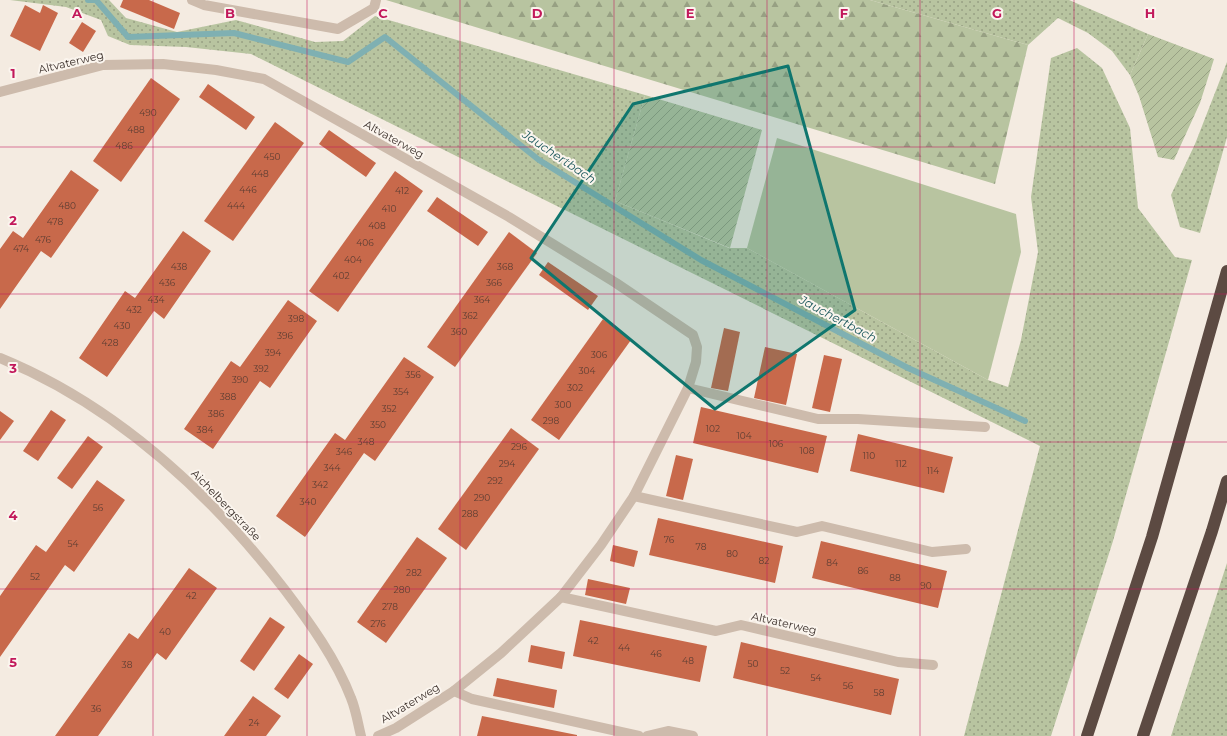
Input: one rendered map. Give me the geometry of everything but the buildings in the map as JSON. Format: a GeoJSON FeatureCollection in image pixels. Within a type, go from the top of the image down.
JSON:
{"type":"FeatureCollection","features":[{"type":"Feature","properties":{"kind":"highway"},"geometry":{"type":"LineString","coordinates":[[1087,736],[1152,537],[1227,271]]}},
{"type":"Feature","properties":{"kind":"highway"},"geometry":{"type":"LineString","coordinates":[[1145,733],[1212,531],[1227,481]]}},
{"type":"Feature","properties":{"kind":"street"},"geometry":{"type":"LineString","coordinates":[[192,0],[204,5],[338,29],[374,8],[376,0]]}},
{"type":"Feature","properties":{"kind":"street","name":"Altvaterweg"},"geometry":{"type":"LineString","coordinates":[[0,92],[103,65],[163,64],[216,70],[264,79],[509,217],[674,321],[693,336],[697,347],[696,362],[688,388],[634,496],[601,545],[561,597],[501,653],[454,691],[396,728],[378,736]]}},
{"type":"Feature","properties":{"kind":"street","name":"Aichelbergstraße"},"geometry":{"type":"LineString","coordinates":[[0,358],[60,388],[93,408],[176,470],[218,512],[258,556],[306,618],[322,643],[351,698],[362,736]]}},
{"type":"Feature","properties":{"kind":"street"},"geometry":{"type":"LineString","coordinates":[[688,388],[818,419],[858,419],[985,427]]}},
{"type":"Feature","properties":{"kind":"street"},"geometry":{"type":"LineString","coordinates":[[634,496],[797,532],[822,526],[932,552],[966,549]]}},
{"type":"Feature","properties":{"kind":"street","name":"Altvaterweg"},"geometry":{"type":"LineString","coordinates":[[561,597],[716,631],[741,625],[898,662],[933,665]]}},
{"type":"Feature","properties":{"kind":"street","name":"Altvaterweg"},"geometry":{"type":"LineString","coordinates":[[454,691],[472,699],[639,736]]}},
{"type":"Feature","properties":{"kind":"street"},"geometry":{"type":"LineString","coordinates":[[646,736],[668,731],[693,736]]}},
{"type":"Feature","properties":{"kind":"highlighted area"},"geometry":{"type":"Polygon","coordinates":[[[788,66],[855,310],[715,409],[531,258],[633,104],[788,66]]]}},
{"type":"Feature","properties":{"kind":"green space"},"geometry":{"type":"Polygon","coordinates":[[[10,0],[109,0],[126,18],[177,32],[236,20],[315,42],[343,41],[375,16],[645,95],[615,201],[729,248],[747,248],[988,380],[1008,387],[1021,340],[1038,252],[1031,197],[1051,58],[1077,48],[1102,68],[1130,128],[1138,208],[1175,257],[1192,260],[1113,541],[1051,736],[964,736],[1040,446],[251,54],[186,47],[130,45],[108,36],[101,20],[66,7],[10,0]]]}},
{"type":"Feature","properties":{"kind":"green space"},"geometry":{"type":"Polygon","coordinates":[[[386,0],[870,0],[1028,45],[995,184],[386,0]]]}},
{"type":"Feature","properties":{"kind":"green space"},"geometry":{"type":"Polygon","coordinates":[[[870,0],[1069,0],[1148,34],[1130,75],[1112,51],[1088,33],[1058,18],[1028,45],[870,0]]]}},
{"type":"Feature","properties":{"kind":"green space"},"geometry":{"type":"Polygon","coordinates":[[[1148,34],[1214,59],[1200,103],[1174,160],[1158,157],[1139,96],[1130,75],[1148,34]]]}},
{"type":"Feature","properties":{"kind":"green space"},"geometry":{"type":"Polygon","coordinates":[[[1227,62],[1227,137],[1200,233],[1180,227],[1171,195],[1195,144],[1227,62]]]}},
{"type":"Feature","properties":{"kind":"green space"},"geometry":{"type":"Polygon","coordinates":[[[645,95],[762,130],[730,248],[615,201],[645,95]]]}},
{"type":"Feature","properties":{"kind":"green space"},"geometry":{"type":"Polygon","coordinates":[[[777,138],[1016,214],[1021,252],[988,380],[747,248],[777,138]]]}},
{"type":"Feature","properties":{"kind":"green space"},"geometry":{"type":"Polygon","coordinates":[[[1227,563],[1227,736],[1171,736],[1227,563]]]}},
{"type":"Feature","properties":{"kind":"waterway","name":"Jauchertbach"},"geometry":{"type":"LineString","coordinates":[[88,0],[96,0],[128,37],[234,33],[348,62],[385,37],[539,160],[701,260],[908,368],[1025,421]]}}]}
